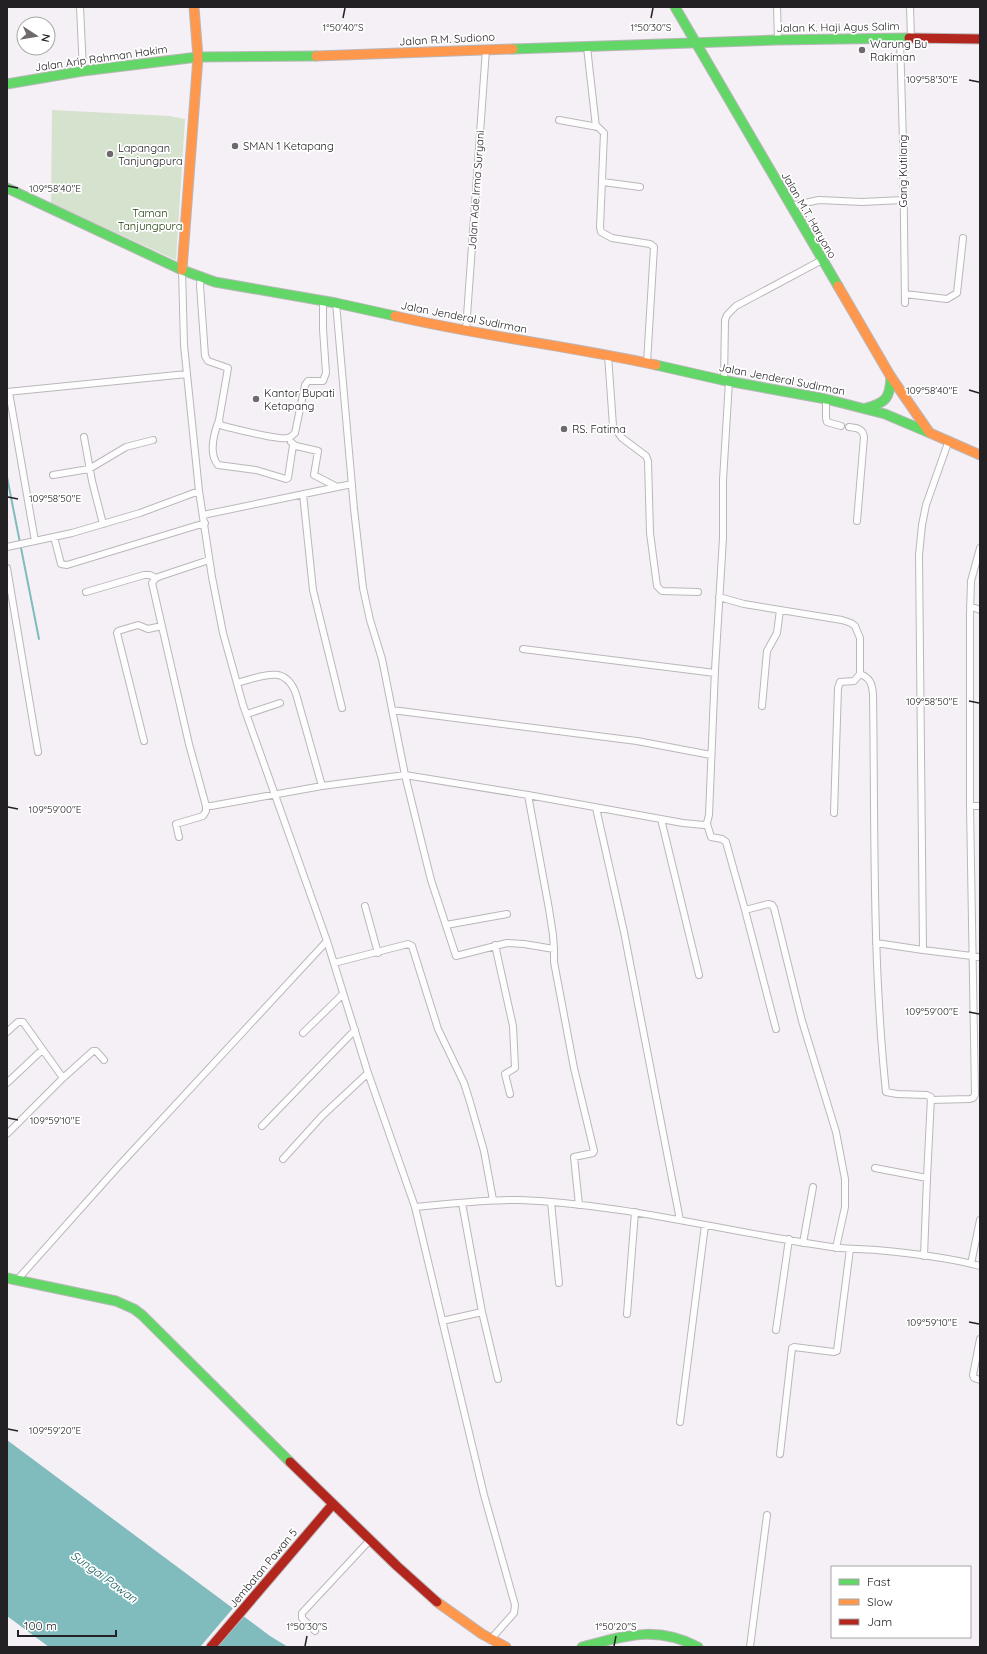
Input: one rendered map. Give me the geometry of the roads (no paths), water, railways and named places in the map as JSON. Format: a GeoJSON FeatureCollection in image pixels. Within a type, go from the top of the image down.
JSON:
{"type":"FeatureCollection","features":[{"type":"Feature","properties":{"kind":"street"},"geometry":{"type":"LineString","coordinates":[[80,7],[83,71]]}},
{"type":"Feature","properties":{"kind":"street"},"geometry":{"type":"LineString","coordinates":[[194,7],[198,58],[182,270],[182,314],[199,490],[216,602],[237,683],[247,714],[334,963],[368,1073],[415,1207],[484,1495],[515,1605],[514,1613],[490,1640]]}},
{"type":"Feature","properties":{"kind":"street","name":"Jalan M.T. Haryono"},"geometry":{"type":"LineString","coordinates":[[675,7],[891,377],[928,432]]}},
{"type":"Feature","properties":{"kind":"street"},"geometry":{"type":"LineString","coordinates":[[777,7],[778,40]]}},
{"type":"Feature","properties":{"kind":"street"},"geometry":{"type":"LineString","coordinates":[[910,7],[911,38]]}},
{"type":"Feature","properties":{"kind":"street","name":"Jalan K. Haji Agus Salim"},"geometry":{"type":"LineString","coordinates":[[696,43],[900,38],[980,39]]}},
{"type":"Feature","properties":{"kind":"street","name":"Gang Kutilang"},"geometry":{"type":"LineString","coordinates":[[900,38],[905,303]]}},
{"type":"Feature","properties":{"kind":"street","name":"Jalan R.M. Sudiono"},"geometry":{"type":"LineString","coordinates":[[198,58],[322,56],[453,52],[486,49],[696,43]]}},
{"type":"Feature","properties":{"kind":"street"},"geometry":{"type":"LineString","coordinates":[[587,47],[596,127]]}},
{"type":"Feature","properties":{"kind":"street","name":"Jalan Ade Irma Suryani"},"geometry":{"type":"LineString","coordinates":[[466,330],[486,49]]}},
{"type":"Feature","properties":{"kind":"street","name":"Jalan Arip Rahman Hakim"},"geometry":{"type":"LineString","coordinates":[[7,84],[83,71],[198,58]]}},
{"type":"Feature","properties":{"kind":"street"},"geometry":{"type":"LineString","coordinates":[[559,120],[596,127],[602,131],[605,137],[600,227],[601,232],[612,238],[650,244],[654,247],[647,363]]}},
{"type":"Feature","properties":{"kind":"street"},"geometry":{"type":"LineString","coordinates":[[602,182],[640,187]]}},
{"type":"Feature","properties":{"kind":"street","name":"Jalan Jenderal Sudirman"},"geometry":{"type":"LineString","coordinates":[[7,188],[182,270],[226,285],[336,303],[428,324],[608,355],[727,381],[826,399],[866,408],[885,414],[949,440],[980,455]]}},
{"type":"Feature","properties":{"kind":"street"},"geometry":{"type":"LineString","coordinates":[[790,206],[819,200],[862,202],[903,200]]}},
{"type":"Feature","properties":{"kind":"street"},"geometry":{"type":"LineString","coordinates":[[905,294],[947,298],[957,293],[963,238]]}},
{"type":"Feature","properties":{"kind":"street"},"geometry":{"type":"LineString","coordinates":[[776,1029],[726,842],[722,839],[711,837],[707,824],[709,815],[723,538],[723,480],[727,381],[725,325],[727,315],[736,306],[822,260]]}},
{"type":"Feature","properties":{"kind":"street"},"geometry":{"type":"LineString","coordinates":[[202,278],[200,285],[201,318],[205,356],[208,361],[228,368],[219,420],[214,433],[213,444],[215,461],[218,465],[256,470],[286,480],[288,478],[294,445]]}},
{"type":"Feature","properties":{"kind":"street"},"geometry":{"type":"LineString","coordinates":[[287,438],[295,433],[305,385],[308,381],[324,381],[325,378],[323,301]]}},
{"type":"Feature","properties":{"kind":"street"},"geometry":{"type":"LineString","coordinates":[[336,303],[363,588],[370,620],[382,659],[405,775],[431,880],[456,956],[495,945],[517,943],[554,949]]}},
{"type":"Feature","properties":{"kind":"street"},"geometry":{"type":"LineString","coordinates":[[608,355],[613,426],[618,435],[646,456],[648,461],[651,548],[657,586],[662,590],[698,592]]}},
{"type":"Feature","properties":{"kind":"street"},"geometry":{"type":"LineString","coordinates":[[35,541],[8,392],[187,374]]}},
{"type":"Feature","properties":{"kind":"street"},"geometry":{"type":"LineString","coordinates":[[866,408],[886,400],[891,389],[891,377]]}},
{"type":"Feature","properties":{"kind":"street"},"geometry":{"type":"LineString","coordinates":[[826,399],[827,422],[841,426]]}},
{"type":"Feature","properties":{"kind":"street"},"geometry":{"type":"LineString","coordinates":[[219,420],[220,424],[223,426],[287,438],[294,445],[318,451],[314,474],[337,487]]}},
{"type":"Feature","properties":{"kind":"street"},"geometry":{"type":"LineString","coordinates":[[849,427],[860,429],[864,433],[858,522]]}},
{"type":"Feature","properties":{"kind":"street"},"geometry":{"type":"LineString","coordinates":[[84,437],[89,469],[103,524]]}},
{"type":"Feature","properties":{"kind":"street"},"geometry":{"type":"LineString","coordinates":[[53,475],[89,469],[126,447],[153,440]]}},
{"type":"Feature","properties":{"kind":"street"},"geometry":{"type":"LineString","coordinates":[[923,950],[919,554],[921,531],[926,505],[949,440]]}},
{"type":"Feature","properties":{"kind":"street"},"geometry":{"type":"LineString","coordinates":[[203,515],[352,484]]}},
{"type":"Feature","properties":{"kind":"street"},"geometry":{"type":"LineString","coordinates":[[7,547],[54,537],[103,524],[199,490]]}},
{"type":"Feature","properties":{"kind":"street"},"geometry":{"type":"LineString","coordinates":[[303,494],[313,590],[342,708]]}},
{"type":"Feature","properties":{"kind":"street"},"geometry":{"type":"LineString","coordinates":[[54,537],[61,564],[68,565],[205,523]]}},
{"type":"Feature","properties":{"kind":"street"},"geometry":{"type":"LineString","coordinates":[[931,1100],[970,1099],[975,1095],[970,806],[970,606],[971,580],[980,548]]}},
{"type":"Feature","properties":{"kind":"street"},"geometry":{"type":"LineString","coordinates":[[179,837],[176,824],[203,816],[206,811],[206,806],[201,794],[152,586],[153,581],[156,578],[209,560]]}},
{"type":"Feature","properties":{"kind":"street"},"geometry":{"type":"LineString","coordinates":[[7,568],[38,752]]}},
{"type":"Feature","properties":{"kind":"street"},"geometry":{"type":"LineString","coordinates":[[86,592],[144,575],[150,575],[156,578]]}},
{"type":"Feature","properties":{"kind":"street"},"geometry":{"type":"LineString","coordinates":[[719,597],[744,604],[842,620],[855,626],[860,638],[860,674],[856,680],[843,682],[838,685],[834,813]]}},
{"type":"Feature","properties":{"kind":"street"},"geometry":{"type":"LineString","coordinates":[[970,606],[980,610]]}},
{"type":"Feature","properties":{"kind":"street"},"geometry":{"type":"LineString","coordinates":[[762,706],[767,651],[777,633],[780,610]]}},
{"type":"Feature","properties":{"kind":"street"},"geometry":{"type":"LineString","coordinates":[[144,741],[117,633],[118,631],[138,626],[142,626],[147,629],[162,626]]}},
{"type":"Feature","properties":{"kind":"street"},"geometry":{"type":"LineString","coordinates":[[523,649],[715,673]]}},
{"type":"Feature","properties":{"kind":"street"},"geometry":{"type":"LineString","coordinates":[[860,674],[867,677],[871,681],[873,694],[878,1005],[886,1093],[927,1095],[930,1096],[931,1100],[924,1256]]}},
{"type":"Feature","properties":{"kind":"street"},"geometry":{"type":"LineString","coordinates":[[237,683],[273,675],[284,676],[288,679],[296,694],[322,786]]}},
{"type":"Feature","properties":{"kind":"street"},"geometry":{"type":"LineString","coordinates":[[247,714],[280,703]]}},
{"type":"Feature","properties":{"kind":"street"},"geometry":{"type":"LineString","coordinates":[[392,710],[637,741],[711,755]]}},
{"type":"Feature","properties":{"kind":"street"},"geometry":{"type":"LineString","coordinates":[[206,806],[209,807],[322,786],[405,775],[528,795],[698,826],[707,824]]}},
{"type":"Feature","properties":{"kind":"street"},"geometry":{"type":"LineString","coordinates":[[528,795],[549,909],[553,935],[554,962],[574,1068],[594,1151],[594,1153],[574,1157],[579,1205]]}},
{"type":"Feature","properties":{"kind":"street"},"geometry":{"type":"LineString","coordinates":[[970,806],[980,806]]}},
{"type":"Feature","properties":{"kind":"street"},"geometry":{"type":"LineString","coordinates":[[596,808],[624,932],[680,1220]]}},
{"type":"Feature","properties":{"kind":"street"},"geometry":{"type":"LineString","coordinates":[[661,819],[699,975]]}},
{"type":"Feature","properties":{"kind":"street"},"geometry":{"type":"LineString","coordinates":[[745,910],[768,904],[772,905],[774,908],[802,1021],[836,1132],[846,1187],[844,1214],[836,1248]]}},
{"type":"Feature","properties":{"kind":"street"},"geometry":{"type":"LineString","coordinates":[[365,906],[378,953]]}},
{"type":"Feature","properties":{"kind":"street"},"geometry":{"type":"LineString","coordinates":[[446,925],[507,914]]}},
{"type":"Feature","properties":{"kind":"street"},"geometry":{"type":"LineString","coordinates":[[17,1280],[116,1169],[326,941]]}},
{"type":"Feature","properties":{"kind":"street"},"geometry":{"type":"LineString","coordinates":[[876,943],[980,958]]}},
{"type":"Feature","properties":{"kind":"street"},"geometry":{"type":"LineString","coordinates":[[334,963],[378,953],[408,944],[412,946],[438,1029],[464,1083],[484,1151],[493,1200]]}},
{"type":"Feature","properties":{"kind":"street"},"geometry":{"type":"LineString","coordinates":[[495,945],[514,1032],[515,1068],[505,1074],[510,1094]]}},
{"type":"Feature","properties":{"kind":"street"},"geometry":{"type":"LineString","coordinates":[[303,1033],[344,994]]}},
{"type":"Feature","properties":{"kind":"street"},"geometry":{"type":"LineString","coordinates":[[7,1032],[18,1022],[23,1022],[63,1078]]}},
{"type":"Feature","properties":{"kind":"street"},"geometry":{"type":"LineString","coordinates":[[262,1126],[355,1030]]}},
{"type":"Feature","properties":{"kind":"street"},"geometry":{"type":"LineString","coordinates":[[7,1083],[42,1050]]}},
{"type":"Feature","properties":{"kind":"street"},"geometry":{"type":"LineString","coordinates":[[7,1134],[63,1078],[94,1050],[104,1060]]}},
{"type":"Feature","properties":{"kind":"street"},"geometry":{"type":"LineString","coordinates":[[282,1159],[322,1116],[368,1073]]}},
{"type":"Feature","properties":{"kind":"street"},"geometry":{"type":"LineString","coordinates":[[875,1168],[927,1178]]}},
{"type":"Feature","properties":{"kind":"street"},"geometry":{"type":"LineString","coordinates":[[803,1243],[813,1187]]}},
{"type":"Feature","properties":{"kind":"street"},"geometry":{"type":"LineString","coordinates":[[415,1207],[493,1200],[551,1202],[635,1212],[836,1248],[924,1256],[980,1266]]}},
{"type":"Feature","properties":{"kind":"street"},"geometry":{"type":"LineString","coordinates":[[551,1202],[559,1283]]}},
{"type":"Feature","properties":{"kind":"street"},"geometry":{"type":"LineString","coordinates":[[462,1203],[482,1312],[498,1378]]}},
{"type":"Feature","properties":{"kind":"street"},"geometry":{"type":"LineString","coordinates":[[627,1314],[635,1212]]}},
{"type":"Feature","properties":{"kind":"street"},"geometry":{"type":"LineString","coordinates":[[971,1264],[980,1220]]}},
{"type":"Feature","properties":{"kind":"street"},"geometry":{"type":"LineString","coordinates":[[680,1422],[705,1225]]}},
{"type":"Feature","properties":{"kind":"street"},"geometry":{"type":"LineString","coordinates":[[776,1330],[789,1239]]}},
{"type":"Feature","properties":{"kind":"street"},"geometry":{"type":"LineString","coordinates":[[780,1454],[792,1348],[837,1351],[850,1249]]}},
{"type":"Feature","properties":{"kind":"street"},"geometry":{"type":"LineString","coordinates":[[7,1278],[116,1301],[134,1309],[142,1315],[370,1540],[410,1577],[454,1615],[490,1640],[506,1647]]}},
{"type":"Feature","properties":{"kind":"street"},"geometry":{"type":"LineString","coordinates":[[442,1321],[482,1312]]}},
{"type":"Feature","properties":{"kind":"street"},"geometry":{"type":"LineString","coordinates":[[980,1339],[973,1375],[974,1378],[980,1380]]}},
{"type":"Feature","properties":{"kind":"street","name":"Jembatan Pawan 5"},"geometry":{"type":"LineString","coordinates":[[211,1647],[333,1504]]}},
{"type":"Feature","properties":{"kind":"street"},"geometry":{"type":"LineString","coordinates":[[750,1647],[766,1515]]}},
{"type":"Feature","properties":{"kind":"street"},"geometry":{"type":"LineString","coordinates":[[315,1631],[302,1618],[302,1613],[370,1540]]}},
{"type":"Feature","properties":{"kind":"street"},"geometry":{"type":"LineString","coordinates":[[582,1647],[630,1634],[663,1633],[698,1647]]}},
{"type":"Feature","properties":{"kind":"water","name":"Sungai Pawan"},"geometry":{"type":"Polygon","coordinates":[[[7,1440],[270,1636],[288,1647],[49,1647],[7,1616],[7,1440]]]}},
{"type":"Feature","properties":{"kind":"waterway"},"geometry":{"type":"LineString","coordinates":[[7,477],[39,639]]}},
{"type":"Feature","properties":{"kind":"place","name":"Warung Bu Rakiman"},"geometry":{"type":"Point","coordinates":[862,50]}},
{"type":"Feature","properties":{"kind":"place","name":"SMAN 1 Ketapang"},"geometry":{"type":"Point","coordinates":[235,146]}},
{"type":"Feature","properties":{"kind":"place","name":"Lapangan Tanjungpura"},"geometry":{"type":"Point","coordinates":[110,154]}},
{"type":"Feature","properties":{"kind":"place","name":"Kantor Bupati Ketapang"},"geometry":{"type":"Point","coordinates":[256,399]}},
{"type":"Feature","properties":{"kind":"place","name":"RS. Fatima"},"geometry":{"type":"Point","coordinates":[564,429]}},
{"type":"Feature","properties":{"kind":"park label","name":"Taman Tanjungpura"},"geometry":{"type":"Point","coordinates":[150,219]}}]}
